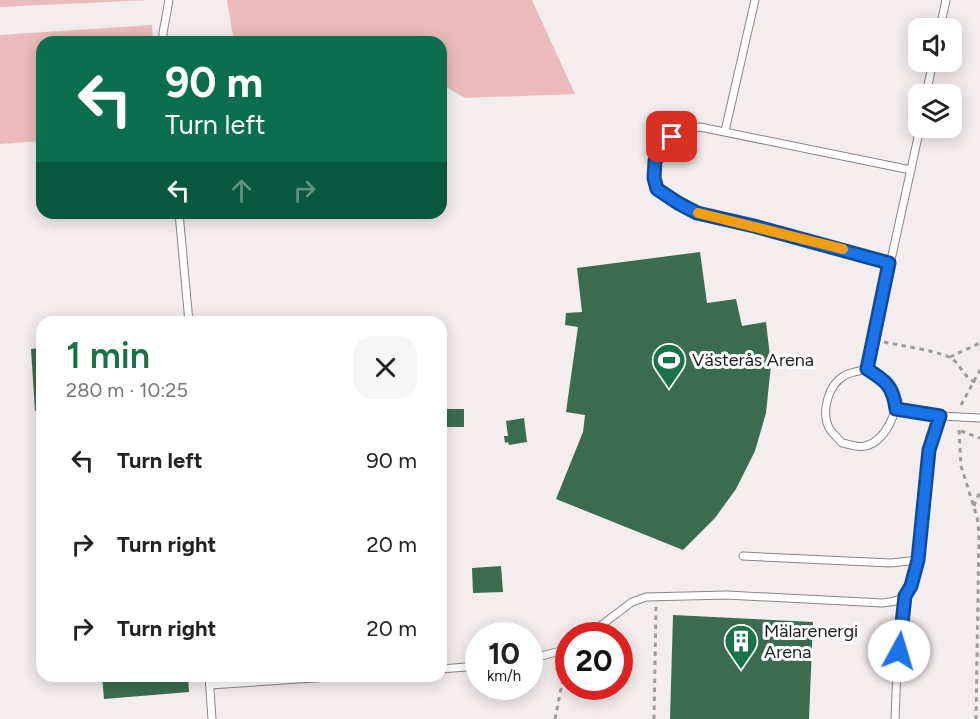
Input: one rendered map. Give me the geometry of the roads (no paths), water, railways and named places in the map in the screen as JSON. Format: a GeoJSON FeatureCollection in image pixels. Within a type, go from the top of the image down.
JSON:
{"type":"FeatureCollection","features":[{"type":"Feature","properties":{"kind":"lane"},"geometry":{"type":"LineString","coordinates":[[163,36],[169,0]]}},
{"type":"Feature","properties":{"kind":"lane"},"geometry":{"type":"LineString","coordinates":[[725,131],[755,0]]}},
{"type":"Feature","properties":{"kind":"lane"},"geometry":{"type":"LineString","coordinates":[[942,18],[946,0]]}},
{"type":"Feature","properties":{"kind":"lane"},"geometry":{"type":"LineString","coordinates":[[889,263],[697,213],[657,189],[654,178],[655,161],[672,137],[684,130],[700,128],[725,131],[911,170]]}},
{"type":"Feature","properties":{"kind":"lane"},"geometry":{"type":"LineString","coordinates":[[867,369],[918,138]]}},
{"type":"Feature","properties":{"kind":"lane"},"geometry":{"type":"LineString","coordinates":[[180,219],[188,316]]}},
{"type":"Feature","properties":{"kind":"lane"},"geometry":{"type":"LineString","coordinates":[[867,369],[884,380],[894,393],[896,409],[880,437],[865,446],[842,443],[830,428],[826,417],[828,399],[836,382],[845,375],[867,369]]}},
{"type":"Feature","properties":{"kind":"lane"},"geometry":{"type":"LineString","coordinates":[[896,409],[940,416],[980,418]]}},
{"type":"Feature","properties":{"kind":"lane"},"geometry":{"type":"LineString","coordinates":[[895,719],[897,669],[905,596],[911,586],[918,560],[929,450],[940,416]]}},
{"type":"Feature","properties":{"kind":"lane"},"geometry":{"type":"LineString","coordinates":[[742,556],[891,563],[918,560]]}},
{"type":"Feature","properties":{"kind":"lane"},"geometry":{"type":"LineString","coordinates":[[606,622],[632,602],[654,597],[727,595],[883,603],[896,601],[905,596]]}},
{"type":"Feature","properties":{"kind":"lane"},"geometry":{"type":"LineString","coordinates":[[447,669],[465,667]]}},
{"type":"Feature","properties":{"kind":"lane"},"geometry":{"type":"LineString","coordinates":[[210,682],[212,719]]}},
{"type":"Feature","properties":{"kind":"lane"},"geometry":{"type":"LineString","coordinates":[[210,685],[255,682]]}},
{"type":"Feature","properties":{"kind":"place","name":"Västerås Arena"},"geometry":{"type":"Point","coordinates":[669,389]}},
{"type":"Feature","properties":{"kind":"place","name":"Mälarenergi Arena"},"geometry":{"type":"Point","coordinates":[741,670]}}]}
